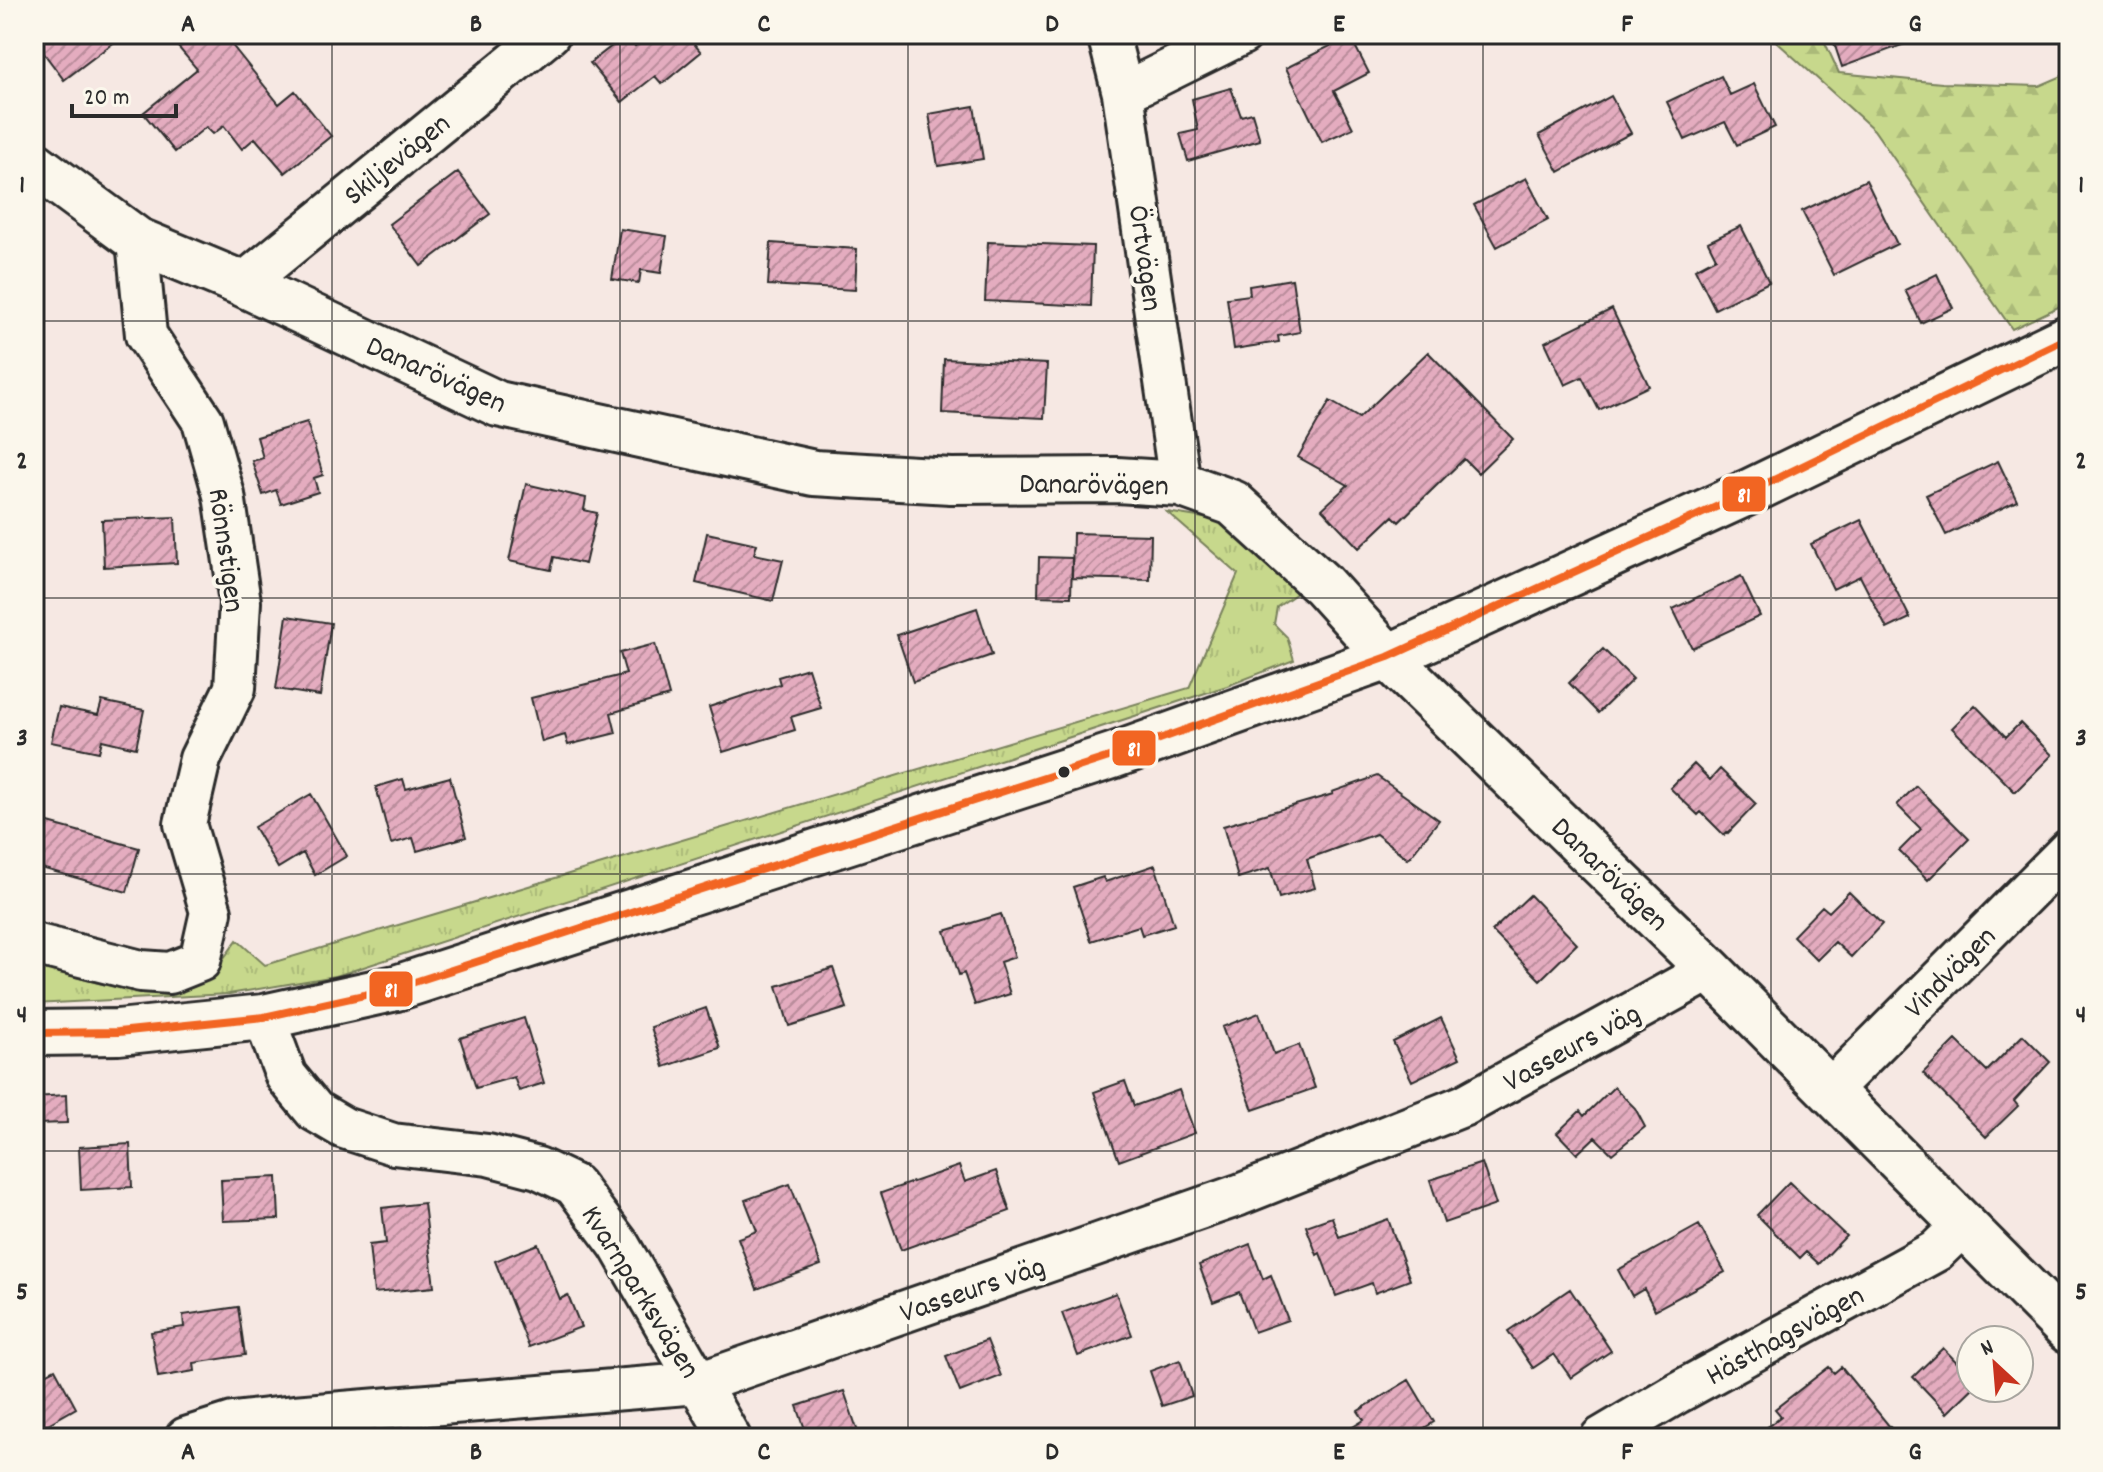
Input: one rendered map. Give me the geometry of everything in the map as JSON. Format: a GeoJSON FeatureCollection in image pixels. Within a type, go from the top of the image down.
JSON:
{"type":"FeatureCollection","features":[{"type":"Feature","properties":{"kind":"street","name":"Skiljevägen"},"geometry":{"type":"LineString","coordinates":[[243,284],[549,34]]}},
{"type":"Feature","properties":{"kind":"street","name":"Örtvägen"},"geometry":{"type":"LineString","coordinates":[[1108,34],[1123,93],[1180,484]]}},
{"type":"Feature","properties":{"kind":"street"},"geometry":{"type":"LineString","coordinates":[[1123,93],[1242,34]]}},
{"type":"Feature","properties":{"kind":"street","name":"Danarövägen"},"geometry":{"type":"LineString","coordinates":[[34,164],[137,240],[243,284],[498,404],[814,473],[951,481],[1117,480],[1180,484],[1233,503],[1323,585],[1388,657],[1710,970],[2069,1331]]}},
{"type":"Feature","properties":{"kind":"street","name":"Rönnstigen"},"geometry":{"type":"LineString","coordinates":[[34,944],[141,971],[170,973],[200,961],[211,912],[185,824],[200,759],[235,688],[240,602],[224,495],[203,421],[146,335],[137,240]]}},
{"type":"Feature","properties":{"kind":"street"},"geometry":{"type":"LineString","coordinates":[[34,1033],[118,1032],[264,1017],[396,988],[1112,756],[1388,657],[1751,491],[2069,337]]}},
{"type":"Feature","properties":{"kind":"street","name":"Vindvägen"},"geometry":{"type":"LineString","coordinates":[[1829,1091],[2069,850]]}},
{"type":"Feature","properties":{"kind":"street","name":"Vasseurs väg"},"geometry":{"type":"LineString","coordinates":[[186,1438],[233,1423],[279,1418],[699,1383],[1239,1195],[1465,1105],[1710,970]]}},
{"type":"Feature","properties":{"kind":"street","name":"Kvarnparksvägen"},"geometry":{"type":"LineString","coordinates":[[264,1017],[286,1076],[315,1111],[344,1128],[393,1144],[488,1155],[538,1168],[574,1185],[619,1245],[730,1438]]}},
{"type":"Feature","properties":{"kind":"street","name":"Hästhagsvägen"},"geometry":{"type":"LineString","coordinates":[[1601,1438],[1936,1251],[1962,1226]]}},
{"type":"Feature","properties":{"kind":"green space"},"geometry":{"type":"Polygon","coordinates":[[[1768,34],[1821,34],[1839,73],[1942,83],[2039,86],[2069,73],[2069,302],[2012,329],[1874,130],[1768,34]]]}},
{"type":"Feature","properties":{"kind":"green space"},"geometry":{"type":"Polygon","coordinates":[[[1167,512],[1216,520],[1283,567],[1300,591],[1277,607],[1274,624],[1287,637],[1294,660],[1227,686],[336,976],[229,994],[34,1004],[34,964],[102,984],[148,990],[171,988],[193,981],[213,969],[237,940],[265,965],[1189,688],[1238,574],[1167,512]]]}},
{"type":"Feature","properties":{"kind":"building"},"geometry":{"type":"Polygon","coordinates":[[[34,34],[125,34],[64,80],[34,40],[34,34]]]}},
{"type":"Feature","properties":{"kind":"building"},"geometry":{"type":"Polygon","coordinates":[[[167,34],[223,34],[279,104],[295,91],[331,136],[285,173],[255,138],[242,149],[224,126],[213,134],[206,127],[175,152],[143,113],[197,69],[167,34]]]}},
{"type":"Feature","properties":{"kind":"building"},"geometry":{"type":"Polygon","coordinates":[[[650,34],[686,34],[701,52],[662,84],[655,76],[622,102],[590,63],[626,35],[635,46],[650,34]]]}},
{"type":"Feature","properties":{"kind":"building"},"geometry":{"type":"Polygon","coordinates":[[[1831,34],[1923,34],[1924,37],[1842,67],[1831,34]]]}},
{"type":"Feature","properties":{"kind":"building"},"geometry":{"type":"Polygon","coordinates":[[[1350,36],[1369,73],[1334,91],[1353,128],[1322,142],[1286,68],[1350,36]]]}},
{"type":"Feature","properties":{"kind":"building"},"geometry":{"type":"Polygon","coordinates":[[[1721,76],[1730,95],[1754,84],[1775,127],[1737,145],[1725,122],[1685,140],[1667,102],[1721,76]]]}},
{"type":"Feature","properties":{"kind":"building"},"geometry":{"type":"Polygon","coordinates":[[[1231,88],[1241,116],[1252,113],[1260,140],[1188,161],[1180,134],[1198,130],[1192,99],[1231,88]]]}},
{"type":"Feature","properties":{"kind":"building"},"geometry":{"type":"Polygon","coordinates":[[[1611,96],[1631,133],[1559,172],[1539,135],[1611,96]]]}},
{"type":"Feature","properties":{"kind":"building"},"geometry":{"type":"Polygon","coordinates":[[[974,106],[983,159],[938,166],[929,114],[974,106]]]}},
{"type":"Feature","properties":{"kind":"building"},"geometry":{"type":"Polygon","coordinates":[[[458,172],[490,214],[421,266],[389,224],[458,172]]]}},
{"type":"Feature","properties":{"kind":"building"},"geometry":{"type":"Polygon","coordinates":[[[1526,178],[1548,220],[1497,247],[1474,205],[1526,178]]]}},
{"type":"Feature","properties":{"kind":"building"},"geometry":{"type":"Polygon","coordinates":[[[1866,180],[1897,244],[1834,275],[1802,211],[1866,180]]]}},
{"type":"Feature","properties":{"kind":"building"},"geometry":{"type":"Polygon","coordinates":[[[1741,226],[1769,282],[1715,309],[1695,269],[1716,258],[1708,242],[1741,226]]]}},
{"type":"Feature","properties":{"kind":"building"},"geometry":{"type":"Polygon","coordinates":[[[620,229],[667,236],[661,273],[641,270],[639,283],[612,279],[620,229]]]}},
{"type":"Feature","properties":{"kind":"building"},"geometry":{"type":"Polygon","coordinates":[[[988,242],[1093,246],[1091,306],[985,301],[988,242]]]}},
{"type":"Feature","properties":{"kind":"building"},"geometry":{"type":"Polygon","coordinates":[[[771,243],[857,249],[855,290],[768,285],[771,243]]]}},
{"type":"Feature","properties":{"kind":"building"},"geometry":{"type":"Polygon","coordinates":[[[1937,274],[1953,308],[1921,323],[1905,290],[1937,274]]]}},
{"type":"Feature","properties":{"kind":"building"},"geometry":{"type":"Polygon","coordinates":[[[1292,279],[1300,332],[1278,336],[1279,342],[1234,349],[1227,298],[1250,295],[1249,286],[1292,279]]]}},
{"type":"Feature","properties":{"kind":"building"},"geometry":{"type":"Polygon","coordinates":[[[1612,309],[1649,386],[1599,410],[1582,377],[1565,385],[1545,342],[1612,309]]]}},
{"type":"Feature","properties":{"kind":"building"},"geometry":{"type":"Polygon","coordinates":[[[1428,352],[1513,439],[1478,473],[1464,459],[1399,522],[1393,516],[1359,548],[1322,509],[1348,485],[1298,457],[1330,401],[1359,418],[1428,352]]]}},
{"type":"Feature","properties":{"kind":"building"},"geometry":{"type":"Polygon","coordinates":[[[944,359],[1047,364],[1044,418],[942,413],[944,359]]]}},
{"type":"Feature","properties":{"kind":"building"},"geometry":{"type":"Polygon","coordinates":[[[307,422],[323,475],[314,478],[318,492],[281,504],[276,490],[263,495],[252,461],[263,458],[257,437],[307,422]]]}},
{"type":"Feature","properties":{"kind":"building"},"geometry":{"type":"Polygon","coordinates":[[[1998,461],[2017,501],[1946,535],[1926,495],[1998,461]]]}},
{"type":"Feature","properties":{"kind":"building"},"geometry":{"type":"Polygon","coordinates":[[[526,484],[586,498],[584,510],[597,513],[585,564],[554,557],[551,570],[509,561],[526,484]]]}},
{"type":"Feature","properties":{"kind":"building"},"geometry":{"type":"Polygon","coordinates":[[[175,517],[177,563],[104,567],[102,520],[175,517]]]}},
{"type":"Feature","properties":{"kind":"building"},"geometry":{"type":"Polygon","coordinates":[[[1861,520],[1910,618],[1887,629],[1860,576],[1833,589],[1811,544],[1861,520]]]}},
{"type":"Feature","properties":{"kind":"building"},"geometry":{"type":"Polygon","coordinates":[[[707,533],[757,544],[754,554],[783,560],[773,601],[696,583],[707,533]]]}},
{"type":"Feature","properties":{"kind":"building"},"geometry":{"type":"Polygon","coordinates":[[[1073,533],[1151,535],[1150,580],[1072,578],[1073,533]]]}},
{"type":"Feature","properties":{"kind":"building"},"geometry":{"type":"Polygon","coordinates":[[[1039,557],[1072,558],[1071,597],[1038,596],[1039,557]]]}},
{"type":"Feature","properties":{"kind":"building"},"geometry":{"type":"Polygon","coordinates":[[[1741,576],[1760,616],[1692,648],[1673,609],[1741,576]]]}},
{"type":"Feature","properties":{"kind":"building"},"geometry":{"type":"Polygon","coordinates":[[[977,608],[992,655],[913,682],[897,635],[977,608]]]}},
{"type":"Feature","properties":{"kind":"building"},"geometry":{"type":"Polygon","coordinates":[[[287,616],[331,623],[320,696],[276,689],[287,616]]]}},
{"type":"Feature","properties":{"kind":"building"},"geometry":{"type":"Polygon","coordinates":[[[655,644],[669,696],[611,713],[616,733],[568,745],[565,735],[542,742],[531,698],[626,674],[620,653],[655,644]]]}},
{"type":"Feature","properties":{"kind":"building"},"geometry":{"type":"Polygon","coordinates":[[[1603,649],[1633,679],[1598,713],[1569,683],[1603,649]]]}},
{"type":"Feature","properties":{"kind":"building"},"geometry":{"type":"Polygon","coordinates":[[[808,668],[821,708],[791,717],[795,730],[723,752],[709,707],[780,684],[778,677],[808,668]]]}},
{"type":"Feature","properties":{"kind":"building"},"geometry":{"type":"Polygon","coordinates":[[[102,701],[144,710],[136,748],[102,740],[99,752],[51,742],[59,707],[98,715],[102,701]]]}},
{"type":"Feature","properties":{"kind":"building"},"geometry":{"type":"Polygon","coordinates":[[[1975,705],[2006,737],[2020,723],[2052,755],[2015,792],[1952,728],[1975,705]]]}},
{"type":"Feature","properties":{"kind":"building"},"geometry":{"type":"Polygon","coordinates":[[[1694,764],[1710,780],[1720,769],[1756,804],[1724,835],[1670,788],[1694,764]]]}},
{"type":"Feature","properties":{"kind":"building"},"geometry":{"type":"Polygon","coordinates":[[[1377,776],[1439,820],[1408,859],[1376,834],[1307,859],[1315,888],[1279,898],[1270,868],[1238,878],[1223,826],[1333,794],[1377,776]]]}},
{"type":"Feature","properties":{"kind":"building"},"geometry":{"type":"Polygon","coordinates":[[[450,777],[466,837],[417,851],[413,838],[391,844],[376,787],[403,779],[406,789],[450,777]]]}},
{"type":"Feature","properties":{"kind":"building"},"geometry":{"type":"Polygon","coordinates":[[[1916,786],[1969,839],[1928,880],[1899,851],[1921,829],[1897,805],[1916,786]]]}},
{"type":"Feature","properties":{"kind":"building"},"geometry":{"type":"Polygon","coordinates":[[[311,794],[347,856],[315,875],[303,853],[278,868],[254,827],[311,794]]]}},
{"type":"Feature","properties":{"kind":"building"},"geometry":{"type":"Polygon","coordinates":[[[34,819],[139,848],[127,892],[34,866],[34,819]]]}},
{"type":"Feature","properties":{"kind":"building"},"geometry":{"type":"Polygon","coordinates":[[[1155,865],[1174,925],[1142,935],[1139,926],[1091,941],[1073,887],[1103,877],[1105,882],[1155,865]]]}},
{"type":"Feature","properties":{"kind":"building"},"geometry":{"type":"Polygon","coordinates":[[[1849,892],[1882,924],[1851,957],[1835,942],[1817,960],[1793,936],[1822,906],[1829,912],[1849,892]]]}},
{"type":"Feature","properties":{"kind":"building"},"geometry":{"type":"Polygon","coordinates":[[[1530,895],[1577,944],[1540,980],[1492,931],[1530,895]]]}},
{"type":"Feature","properties":{"kind":"building"},"geometry":{"type":"Polygon","coordinates":[[[1001,914],[1015,957],[1000,962],[1010,994],[975,1005],[964,973],[959,975],[945,931],[1001,914]]]}},
{"type":"Feature","properties":{"kind":"building"},"geometry":{"type":"Polygon","coordinates":[[[833,968],[847,1008],[789,1026],[777,986],[833,968]]]}},
{"type":"Feature","properties":{"kind":"building"},"geometry":{"type":"Polygon","coordinates":[[[706,1008],[720,1048],[664,1067],[651,1027],[706,1008]]]}},
{"type":"Feature","properties":{"kind":"building"},"geometry":{"type":"Polygon","coordinates":[[[1259,1013],[1274,1054],[1299,1045],[1315,1088],[1253,1110],[1222,1027],[1259,1013]]]}},
{"type":"Feature","properties":{"kind":"building"},"geometry":{"type":"Polygon","coordinates":[[[524,1018],[544,1083],[519,1091],[514,1077],[476,1088],[460,1038],[524,1018]]]}},
{"type":"Feature","properties":{"kind":"building"},"geometry":{"type":"Polygon","coordinates":[[[1441,1018],[1460,1058],[1412,1081],[1393,1042],[1441,1018]]]}},
{"type":"Feature","properties":{"kind":"building"},"geometry":{"type":"Polygon","coordinates":[[[2023,1035],[2050,1062],[2014,1101],[2018,1106],[1986,1137],[1923,1073],[1956,1040],[1987,1071],[2023,1035]]]}},
{"type":"Feature","properties":{"kind":"building"},"geometry":{"type":"Polygon","coordinates":[[[1125,1081],[1134,1106],[1179,1090],[1195,1133],[1119,1161],[1094,1092],[1125,1081]]]}},
{"type":"Feature","properties":{"kind":"building"},"geometry":{"type":"Polygon","coordinates":[[[1614,1087],[1635,1108],[1645,1127],[1612,1154],[1595,1137],[1577,1154],[1557,1133],[1580,1111],[1584,1116],[1614,1087]]]}},
{"type":"Feature","properties":{"kind":"building"},"geometry":{"type":"Polygon","coordinates":[[[66,1095],[67,1123],[34,1124],[34,1097],[66,1095]]]}},
{"type":"Feature","properties":{"kind":"building"},"geometry":{"type":"Polygon","coordinates":[[[130,1144],[132,1187],[81,1190],[79,1147],[130,1144]]]}},
{"type":"Feature","properties":{"kind":"building"},"geometry":{"type":"Polygon","coordinates":[[[1482,1163],[1496,1205],[1444,1223],[1430,1180],[1482,1163]]]}},
{"type":"Feature","properties":{"kind":"building"},"geometry":{"type":"Polygon","coordinates":[[[959,1166],[965,1182],[996,1171],[1010,1211],[901,1250],[881,1193],[959,1166]]]}},
{"type":"Feature","properties":{"kind":"building"},"geometry":{"type":"Polygon","coordinates":[[[277,1177],[279,1219],[223,1221],[221,1180],[277,1177]]]}},
{"type":"Feature","properties":{"kind":"building"},"geometry":{"type":"Polygon","coordinates":[[[1789,1182],[1846,1236],[1819,1264],[1806,1252],[1800,1258],[1757,1215],[1789,1182]]]}},
{"type":"Feature","properties":{"kind":"building"},"geometry":{"type":"Polygon","coordinates":[[[790,1184],[821,1265],[757,1289],[738,1238],[757,1231],[745,1200],[790,1184]]]}},
{"type":"Feature","properties":{"kind":"building"},"geometry":{"type":"Polygon","coordinates":[[[424,1203],[434,1287],[374,1293],[369,1245],[386,1243],[382,1208],[424,1203]]]}},
{"type":"Feature","properties":{"kind":"building"},"geometry":{"type":"Polygon","coordinates":[[[1332,1217],[1339,1237],[1388,1219],[1410,1280],[1375,1293],[1372,1283],[1336,1296],[1306,1226],[1332,1217]]]}},
{"type":"Feature","properties":{"kind":"building"},"geometry":{"type":"Polygon","coordinates":[[[1699,1225],[1725,1272],[1655,1310],[1644,1289],[1632,1296],[1618,1270],[1699,1225]]]}},
{"type":"Feature","properties":{"kind":"building"},"geometry":{"type":"Polygon","coordinates":[[[538,1244],[560,1299],[568,1295],[581,1327],[529,1347],[495,1261],[538,1244]]]}},
{"type":"Feature","properties":{"kind":"building"},"geometry":{"type":"Polygon","coordinates":[[[1250,1244],[1263,1279],[1271,1275],[1288,1320],[1254,1332],[1239,1292],[1213,1302],[1199,1265],[1250,1244]]]}},
{"type":"Feature","properties":{"kind":"building"},"geometry":{"type":"Polygon","coordinates":[[[1570,1289],[1611,1351],[1571,1378],[1554,1354],[1533,1368],[1508,1331],[1570,1289]]]}},
{"type":"Feature","properties":{"kind":"building"},"geometry":{"type":"Polygon","coordinates":[[[1116,1293],[1132,1335],[1078,1356],[1062,1313],[1116,1293]]]}},
{"type":"Feature","properties":{"kind":"building"},"geometry":{"type":"Polygon","coordinates":[[[238,1307],[245,1355],[194,1363],[195,1371],[158,1377],[151,1332],[184,1327],[183,1315],[238,1307]]]}},
{"type":"Feature","properties":{"kind":"building"},"geometry":{"type":"Polygon","coordinates":[[[987,1340],[1001,1376],[960,1392],[946,1356],[987,1340]]]}},
{"type":"Feature","properties":{"kind":"building"},"geometry":{"type":"Polygon","coordinates":[[[1943,1348],[1955,1360],[1956,1404],[1947,1413],[1913,1377],[1943,1348]]]}},
{"type":"Feature","properties":{"kind":"building"},"geometry":{"type":"Polygon","coordinates":[[[1180,1360],[1192,1396],[1162,1406],[1150,1371],[1180,1360]]]}},
{"type":"Feature","properties":{"kind":"building"},"geometry":{"type":"Polygon","coordinates":[[[1829,1367],[1834,1373],[1841,1367],[1899,1438],[1754,1438],[1781,1416],[1775,1409],[1829,1367]]]}},
{"type":"Feature","properties":{"kind":"building"},"geometry":{"type":"Polygon","coordinates":[[[55,1369],[76,1408],[34,1432],[34,1380],[55,1369]]]}},
{"type":"Feature","properties":{"kind":"building"},"geometry":{"type":"Polygon","coordinates":[[[1409,1380],[1434,1422],[1408,1438],[1335,1438],[1364,1420],[1358,1411],[1409,1380]]]}},
{"type":"Feature","properties":{"kind":"building"},"geometry":{"type":"Polygon","coordinates":[[[844,1391],[860,1438],[808,1438],[797,1406],[844,1391]]]}},
{"type":"Feature","properties":{"kind":"transit line","name":"81"},"geometry":{"type":"LineString","coordinates":[[34,1033],[118,1032],[264,1017],[396,988],[1112,756],[1388,657],[1751,491],[2069,337]]}}]}
